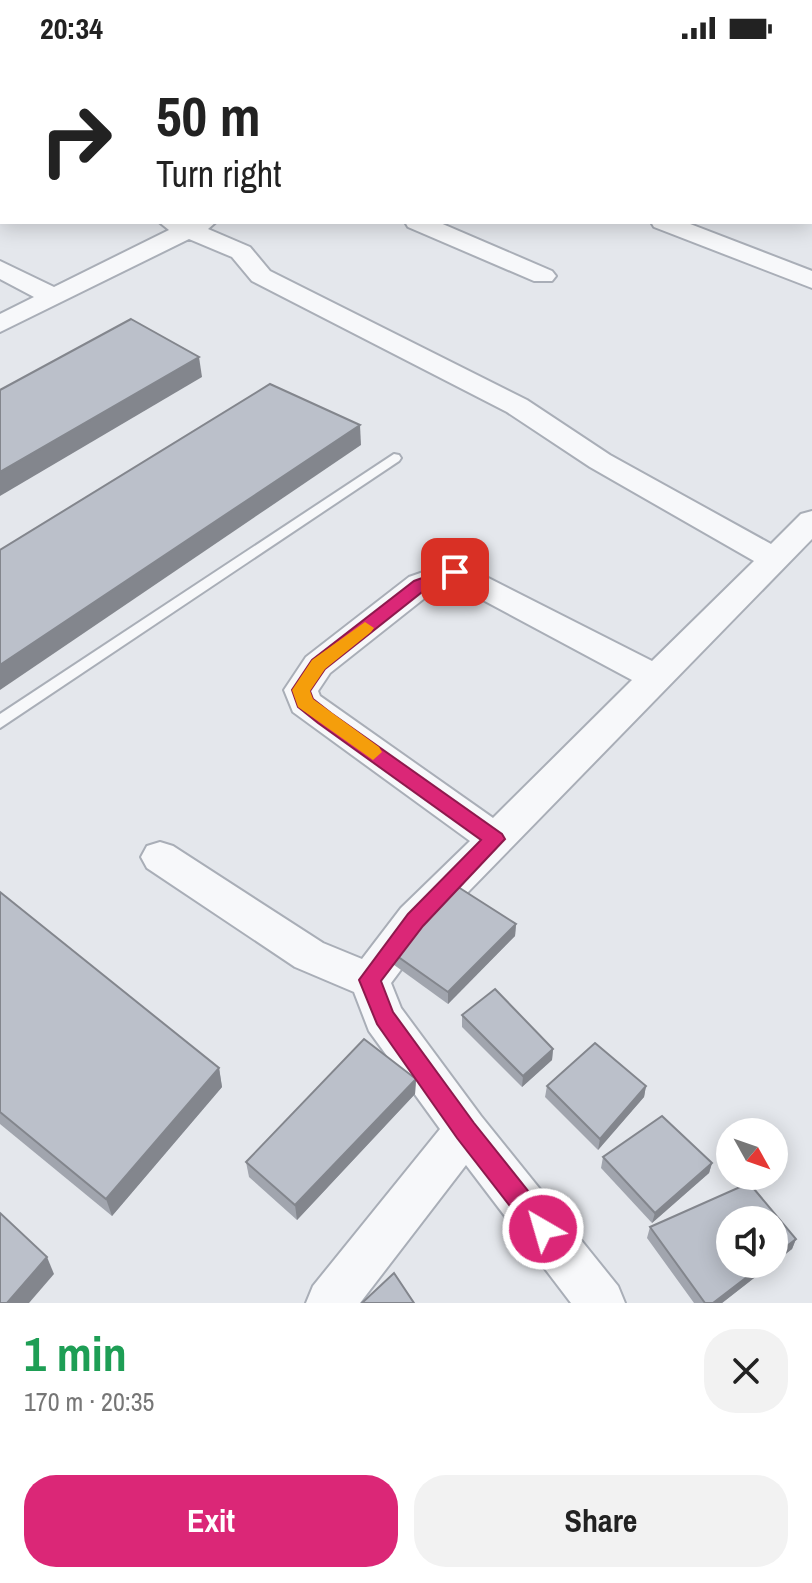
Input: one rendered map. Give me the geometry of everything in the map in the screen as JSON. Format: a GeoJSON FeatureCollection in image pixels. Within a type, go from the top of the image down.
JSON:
{"type":"FeatureCollection","features":[{"type":"Feature","properties":{"kind":"street"},"geometry":{"type":"LineString","coordinates":[[427,224],[543,276]]}},
{"type":"Feature","properties":{"kind":"street"},"geometry":{"type":"LineString","coordinates":[[668,224],[812,280]]}},
{"type":"Feature","properties":{"kind":"street"},"geometry":{"type":"LineString","coordinates":[[0,324],[188,225],[241,252],[261,276],[517,406],[600,461],[774,559]]}},
{"type":"Feature","properties":{"kind":"street"},"geometry":{"type":"LineString","coordinates":[[0,269],[53,297]]}},
{"type":"Feature","properties":{"kind":"street"},"geometry":{"type":"LineString","coordinates":[[370,980],[415,920],[812,521]]}},
{"type":"Feature","properties":{"kind":"street"},"geometry":{"type":"LineString","coordinates":[[495,839],[305,703],[301,690],[318,665],[420,585],[455,572],[656,678]]}},
{"type":"Feature","properties":{"kind":"street"},"geometry":{"type":"LineString","coordinates":[[160,857],[309,955],[370,980],[384,1018],[466,1130],[601,1303]]}},
{"type":"Feature","properties":{"kind":"street"},"geometry":{"type":"LineString","coordinates":[[330,1303],[466,1130]]}},
{"type":"Feature","properties":{"kind":"lane"},"geometry":{"type":"LineString","coordinates":[[0,722],[394,458]]}},
{"type":"Feature","properties":{"kind":"building"},"geometry":{"type":"Polygon","coordinates":[[[131,319],[199,357],[0,472],[0,390],[131,319]]]}},
{"type":"Feature","properties":{"kind":"building"},"geometry":{"type":"Polygon","coordinates":[[[270,384],[360,425],[0,665],[0,550],[270,384]]]}},
{"type":"Feature","properties":{"kind":"building"},"geometry":{"type":"Polygon","coordinates":[[[455,885],[516,924],[448,992],[390,951],[455,885]]]}},
{"type":"Feature","properties":{"kind":"building"},"geometry":{"type":"Polygon","coordinates":[[[0,892],[219,1068],[106,1199],[0,1112],[0,892]]]}},
{"type":"Feature","properties":{"kind":"building"},"geometry":{"type":"Polygon","coordinates":[[[495,989],[553,1049],[523,1076],[462,1015],[495,989]]]}},
{"type":"Feature","properties":{"kind":"building"},"geometry":{"type":"Polygon","coordinates":[[[364,1039],[416,1079],[295,1205],[246,1162],[364,1039]]]}},
{"type":"Feature","properties":{"kind":"building"},"geometry":{"type":"Polygon","coordinates":[[[595,1043],[646,1086],[600,1139],[547,1086],[595,1043]]]}},
{"type":"Feature","properties":{"kind":"building"},"geometry":{"type":"Polygon","coordinates":[[[662,1116],[712,1163],[655,1213],[603,1157],[662,1116]]]}},
{"type":"Feature","properties":{"kind":"building"},"geometry":{"type":"Polygon","coordinates":[[[733,1190],[755,1190],[768,1206],[716,1206],[716,1278],[746,1278],[713,1303],[705,1303],[650,1227],[733,1190]]]}},
{"type":"Feature","properties":{"kind":"building"},"geometry":{"type":"Polygon","coordinates":[[[0,1213],[47,1257],[7,1303],[0,1303],[0,1213]]]}},
{"type":"Feature","properties":{"kind":"building"},"geometry":{"type":"Polygon","coordinates":[[[788,1229],[796,1239],[788,1245],[788,1229]]]}},
{"type":"Feature","properties":{"kind":"building"},"geometry":{"type":"Polygon","coordinates":[[[394,1273],[414,1303],[362,1303],[394,1273]]]}},
{"type":"Feature","properties":{"kind":"slow traffic"},"geometry":{"type":"LineString","coordinates":[[365,628],[318,665],[301,690],[305,703],[373,752]]}},
{"type":"Feature","properties":{"kind":"route"},"geometry":{"type":"LineString","coordinates":[[455,572],[420,585],[318,665],[301,690],[305,703],[324,718],[495,839],[415,920],[370,980],[384,1018],[543,1229]]}}]}
